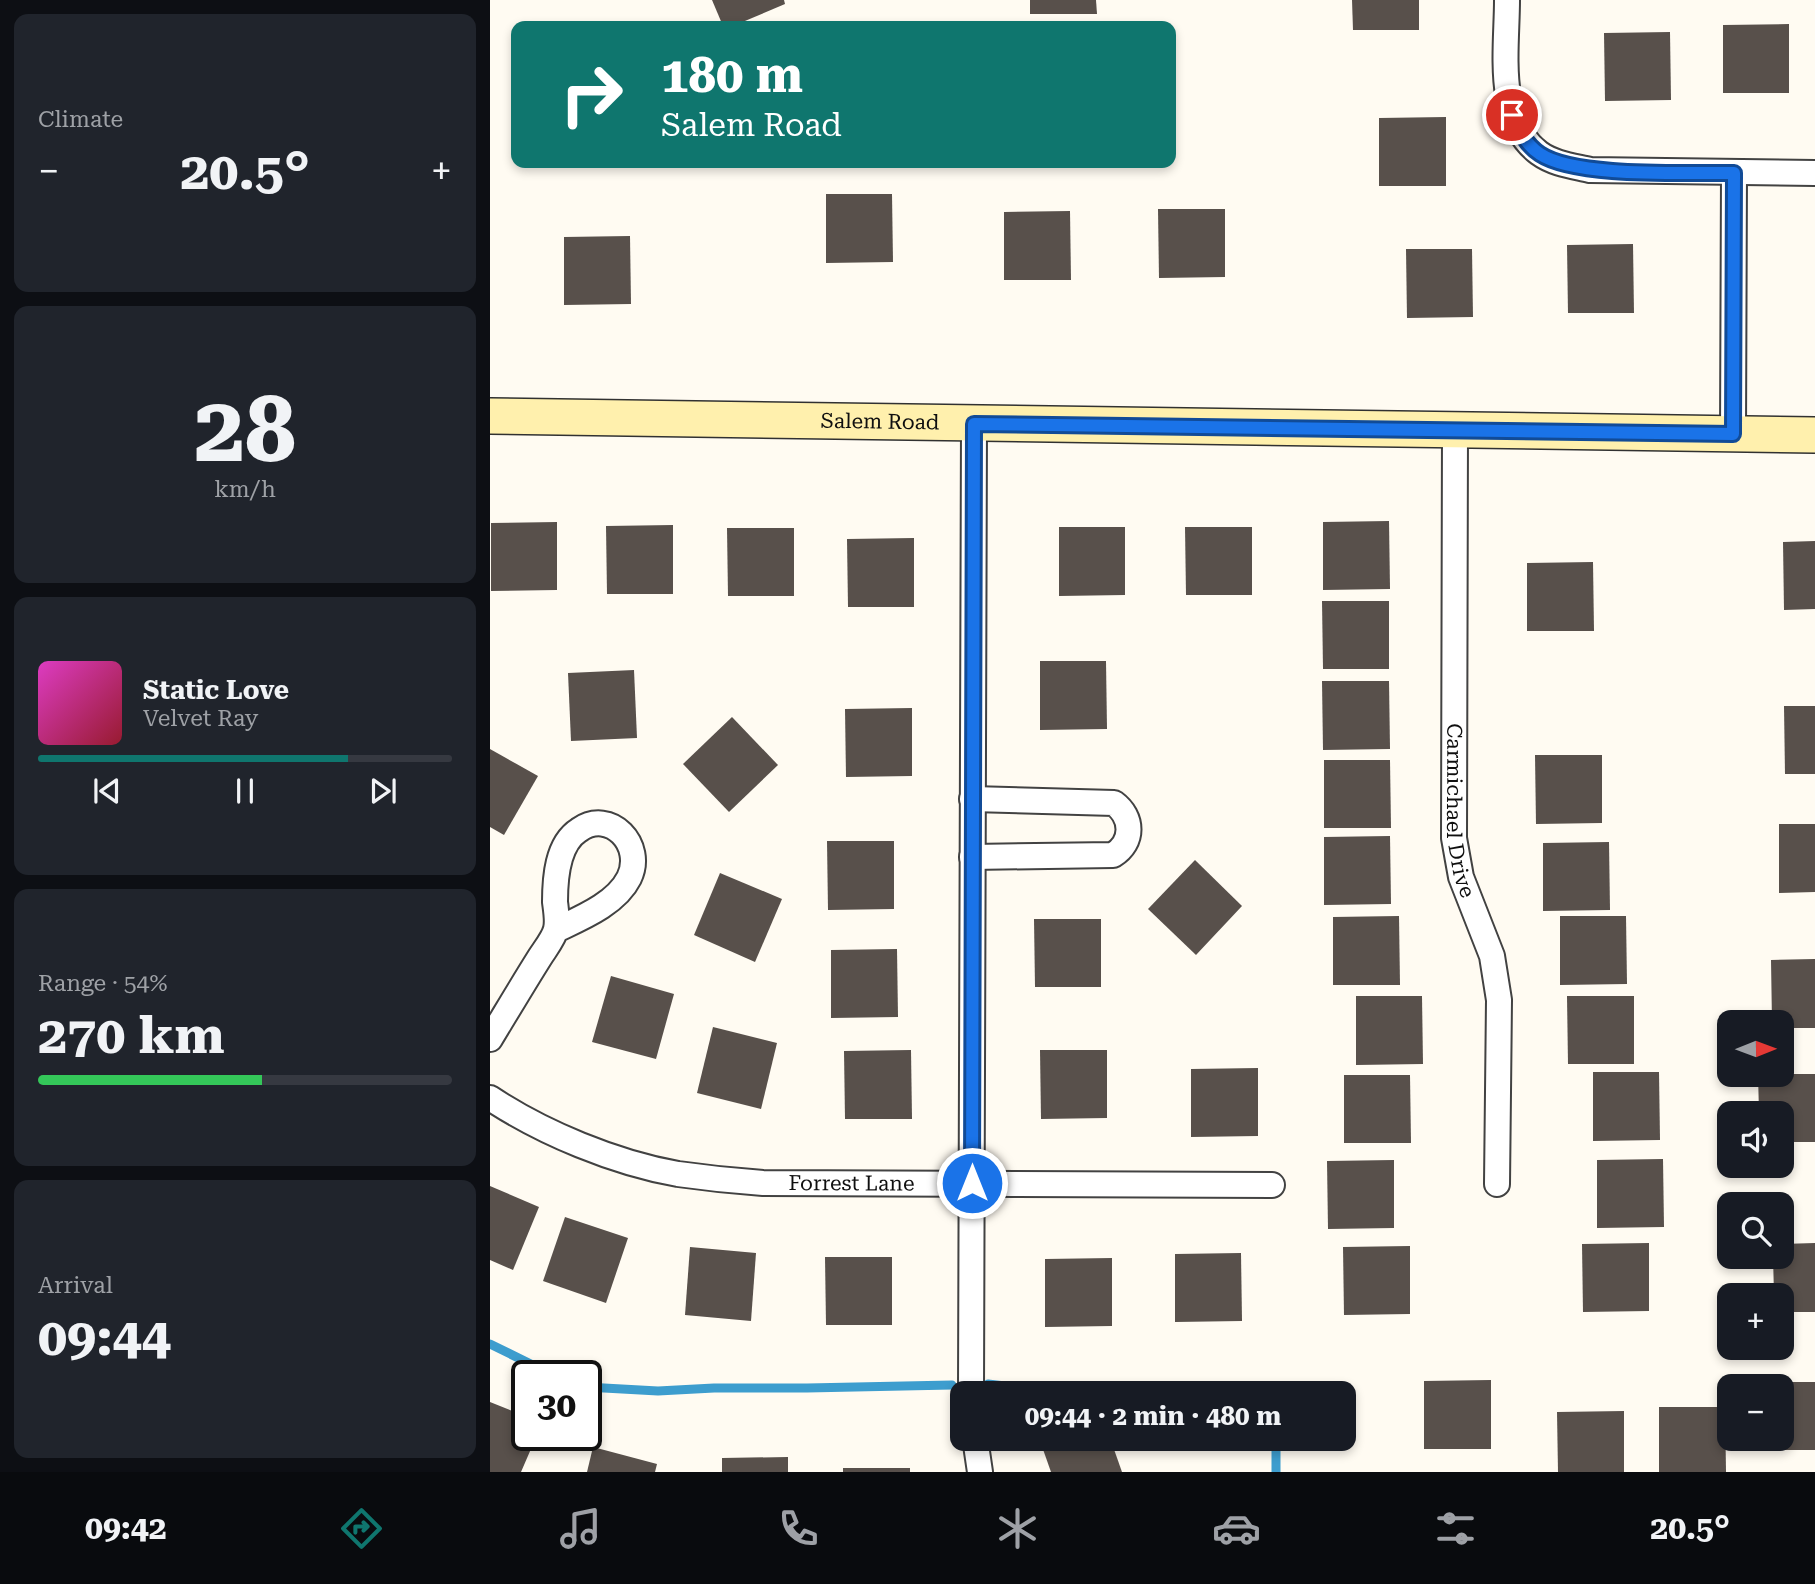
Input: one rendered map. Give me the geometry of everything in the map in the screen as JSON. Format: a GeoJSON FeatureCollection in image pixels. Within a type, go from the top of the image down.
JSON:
{"type":"FeatureCollection","features":[{"type":"Feature","properties":{"kind":"main road","name":"Salem Road"},"geometry":{"type":"LineString","coordinates":[[490,416],[1455,432],[1815,435]]}},
{"type":"Feature","properties":{"kind":"street"},"geometry":{"type":"LineString","coordinates":[[1507,0],[1506,77],[1512,115],[1524,138],[1540,154],[1563,164],[1590,170],[1815,173]]}},
{"type":"Feature","properties":{"kind":"street"},"geometry":{"type":"LineString","coordinates":[[1733,434],[1734,173]]}},
{"type":"Feature","properties":{"kind":"street"},"geometry":{"type":"LineString","coordinates":[[971,1381],[974,424]]}},
{"type":"Feature","properties":{"kind":"street","name":"Carmichael Drive"},"geometry":{"type":"LineString","coordinates":[[1455,432],[1454,838],[1461,877],[1492,956],[1499,1000],[1497,1184]]}},
{"type":"Feature","properties":{"kind":"street"},"geometry":{"type":"LineString","coordinates":[[972,799],[1114,803],[1127,816],[1129,829],[1128,841],[1122,850],[1113,855],[972,857]]}},
{"type":"Feature","properties":{"kind":"street"},"geometry":{"type":"LineString","coordinates":[[490,1039],[556,930]]}},
{"type":"Feature","properties":{"kind":"street","name":"Forrest Lane"},"geometry":{"type":"LineString","coordinates":[[490,1098],[537,1125],[631,1162],[676,1173],[763,1183],[1272,1185]]}},
{"type":"Feature","properties":{"kind":"street"},"geometry":{"type":"LineString","coordinates":[[977,1451],[980,1472]]}},
{"type":"Feature","properties":{"kind":"building"},"geometry":{"type":"Polygon","coordinates":[[[712,0],[784,0],[785,4],[745,21],[721,21],[712,0]]]}},
{"type":"Feature","properties":{"kind":"building"},"geometry":{"type":"Polygon","coordinates":[[[1030,0],[1096,0],[1097,14],[1030,14],[1030,0]]]}},
{"type":"Feature","properties":{"kind":"building"},"geometry":{"type":"Polygon","coordinates":[[[1352,0],[1419,0],[1419,30],[1353,30],[1352,0]]]}},
{"type":"Feature","properties":{"kind":"building"},"geometry":{"type":"Polygon","coordinates":[[[1789,24],[1789,93],[1723,93],[1723,25],[1789,24]]]}},
{"type":"Feature","properties":{"kind":"building"},"geometry":{"type":"Polygon","coordinates":[[[1670,32],[1671,100],[1605,101],[1604,33],[1670,32]]]}},
{"type":"Feature","properties":{"kind":"building"},"geometry":{"type":"Polygon","coordinates":[[[1446,117],[1446,186],[1379,186],[1379,118],[1446,117]]]}},
{"type":"Feature","properties":{"kind":"building"},"geometry":{"type":"Polygon","coordinates":[[[826,194],[892,194],[893,262],[826,263],[826,194]]]}},
{"type":"Feature","properties":{"kind":"building"},"geometry":{"type":"Polygon","coordinates":[[[1158,209],[1225,209],[1225,277],[1159,278],[1158,209]]]}},
{"type":"Feature","properties":{"kind":"building"},"geometry":{"type":"Polygon","coordinates":[[[1070,211],[1071,280],[1004,280],[1004,212],[1070,211]]]}},
{"type":"Feature","properties":{"kind":"building"},"geometry":{"type":"Polygon","coordinates":[[[630,236],[631,304],[564,305],[564,237],[630,236]]]}},
{"type":"Feature","properties":{"kind":"building"},"geometry":{"type":"Polygon","coordinates":[[[1633,244],[1634,313],[1568,313],[1567,245],[1633,244]]]}},
{"type":"Feature","properties":{"kind":"building"},"geometry":{"type":"Polygon","coordinates":[[[1406,249],[1472,249],[1473,317],[1407,318],[1406,249]]]}},
{"type":"Feature","properties":{"kind":"building"},"geometry":{"type":"Polygon","coordinates":[[[1389,521],[1390,589],[1323,590],[1323,522],[1389,521]]]}},
{"type":"Feature","properties":{"kind":"building"},"geometry":{"type":"Polygon","coordinates":[[[557,522],[557,590],[491,591],[491,523],[557,522]]]}},
{"type":"Feature","properties":{"kind":"building"},"geometry":{"type":"Polygon","coordinates":[[[673,525],[673,594],[607,594],[606,526],[673,525]]]}},
{"type":"Feature","properties":{"kind":"building"},"geometry":{"type":"Polygon","coordinates":[[[1059,527],[1125,527],[1125,595],[1059,596],[1059,527]]]}},
{"type":"Feature","properties":{"kind":"building"},"geometry":{"type":"Polygon","coordinates":[[[1185,527],[1252,527],[1252,595],[1186,595],[1185,527]]]}},
{"type":"Feature","properties":{"kind":"building"},"geometry":{"type":"Polygon","coordinates":[[[727,528],[794,528],[794,596],[728,596],[727,528]]]}},
{"type":"Feature","properties":{"kind":"building"},"geometry":{"type":"Polygon","coordinates":[[[914,538],[914,607],[848,607],[847,539],[914,538]]]}},
{"type":"Feature","properties":{"kind":"building"},"geometry":{"type":"Polygon","coordinates":[[[1815,541],[1815,609],[1784,610],[1783,542],[1815,541]]]}},
{"type":"Feature","properties":{"kind":"building"},"geometry":{"type":"Polygon","coordinates":[[[1593,562],[1594,631],[1527,631],[1527,563],[1593,562]]]}},
{"type":"Feature","properties":{"kind":"building"},"geometry":{"type":"Polygon","coordinates":[[[1322,601],[1389,601],[1389,669],[1323,669],[1322,601]]]}},
{"type":"Feature","properties":{"kind":"building"},"geometry":{"type":"Polygon","coordinates":[[[1040,661],[1106,661],[1107,729],[1040,730],[1040,661]]]}},
{"type":"Feature","properties":{"kind":"building"},"geometry":{"type":"Polygon","coordinates":[[[634,670],[637,738],[571,741],[568,673],[634,670]]]}},
{"type":"Feature","properties":{"kind":"building"},"geometry":{"type":"Polygon","coordinates":[[[1322,681],[1389,681],[1390,749],[1323,750],[1322,681]]]}},
{"type":"Feature","properties":{"kind":"building"},"geometry":{"type":"Polygon","coordinates":[[[1784,706],[1815,706],[1815,774],[1785,774],[1784,706]]]}},
{"type":"Feature","properties":{"kind":"building"},"geometry":{"type":"Polygon","coordinates":[[[912,708],[912,776],[846,777],[845,709],[912,708]]]}},
{"type":"Feature","properties":{"kind":"building"},"geometry":{"type":"Polygon","coordinates":[[[732,717],[778,765],[729,812],[683,764],[732,717]]]}},
{"type":"Feature","properties":{"kind":"building"},"geometry":{"type":"Polygon","coordinates":[[[490,749],[538,776],[504,835],[490,827],[490,749]]]}},
{"type":"Feature","properties":{"kind":"building"},"geometry":{"type":"Polygon","coordinates":[[[1535,755],[1602,755],[1602,823],[1536,824],[1535,755]]]}},
{"type":"Feature","properties":{"kind":"building"},"geometry":{"type":"Polygon","coordinates":[[[1324,760],[1390,760],[1391,828],[1324,828],[1324,760]]]}},
{"type":"Feature","properties":{"kind":"building"},"geometry":{"type":"Polygon","coordinates":[[[1779,824],[1815,824],[1815,892],[1779,893],[1779,824]]]}},
{"type":"Feature","properties":{"kind":"building"},"geometry":{"type":"Polygon","coordinates":[[[1390,836],[1391,904],[1324,905],[1324,837],[1390,836]]]}},
{"type":"Feature","properties":{"kind":"building"},"geometry":{"type":"Polygon","coordinates":[[[827,841],[894,841],[894,909],[828,910],[827,841]]]}},
{"type":"Feature","properties":{"kind":"building"},"geometry":{"type":"Polygon","coordinates":[[[1609,842],[1610,910],[1543,911],[1543,843],[1609,842]]]}},
{"type":"Feature","properties":{"kind":"building"},"geometry":{"type":"Polygon","coordinates":[[[1195,860],[1242,906],[1196,955],[1148,909],[1195,860]]]}},
{"type":"Feature","properties":{"kind":"building"},"geometry":{"type":"Polygon","coordinates":[[[720,873],[782,899],[755,962],[694,935],[720,873]]]}},
{"type":"Feature","properties":{"kind":"building"},"geometry":{"type":"Polygon","coordinates":[[[1399,916],[1400,985],[1333,985],[1333,917],[1399,916]]]}},
{"type":"Feature","properties":{"kind":"building"},"geometry":{"type":"Polygon","coordinates":[[[1560,916],[1626,916],[1627,984],[1560,985],[1560,916]]]}},
{"type":"Feature","properties":{"kind":"building"},"geometry":{"type":"Polygon","coordinates":[[[1034,919],[1101,919],[1101,987],[1035,987],[1034,919]]]}},
{"type":"Feature","properties":{"kind":"building"},"geometry":{"type":"Polygon","coordinates":[[[897,949],[898,1017],[831,1018],[831,950],[897,949]]]}},
{"type":"Feature","properties":{"kind":"building"},"geometry":{"type":"Polygon","coordinates":[[[1815,959],[1815,1028],[1794,1028],[1794,1010],[1772,1010],[1771,960],[1815,959]]]}},
{"type":"Feature","properties":{"kind":"building"},"geometry":{"type":"Polygon","coordinates":[[[611,976],[674,994],[656,1059],[592,1042],[611,976]]]}},
{"type":"Feature","properties":{"kind":"building"},"geometry":{"type":"Polygon","coordinates":[[[1356,996],[1422,996],[1423,1064],[1356,1065],[1356,996]]]}},
{"type":"Feature","properties":{"kind":"building"},"geometry":{"type":"Polygon","coordinates":[[[1567,996],[1634,996],[1634,1064],[1568,1064],[1567,996]]]}},
{"type":"Feature","properties":{"kind":"building"},"geometry":{"type":"Polygon","coordinates":[[[713,1027],[777,1043],[761,1109],[697,1093],[713,1027]]]}},
{"type":"Feature","properties":{"kind":"building"},"geometry":{"type":"Polygon","coordinates":[[[911,1050],[912,1119],[845,1119],[844,1051],[911,1050]]]}},
{"type":"Feature","properties":{"kind":"building"},"geometry":{"type":"Polygon","coordinates":[[[1040,1050],[1107,1050],[1107,1118],[1041,1119],[1040,1050]]]}},
{"type":"Feature","properties":{"kind":"building"},"geometry":{"type":"Polygon","coordinates":[[[1258,1068],[1258,1136],[1191,1137],[1191,1069],[1258,1068]]]}},
{"type":"Feature","properties":{"kind":"building"},"geometry":{"type":"Polygon","coordinates":[[[1593,1072],[1659,1072],[1660,1140],[1593,1141],[1593,1072]]]}},
{"type":"Feature","properties":{"kind":"building"},"geometry":{"type":"Polygon","coordinates":[[[1794,1074],[1815,1074],[1815,1142],[1794,1142],[1794,1101],[1759,1101],[1758,1087],[1794,1087],[1794,1074]]]}},
{"type":"Feature","properties":{"kind":"building"},"geometry":{"type":"Polygon","coordinates":[[[1344,1075],[1410,1075],[1411,1143],[1344,1143],[1344,1075]]]}},
{"type":"Feature","properties":{"kind":"building"},"geometry":{"type":"Polygon","coordinates":[[[1663,1159],[1664,1227],[1597,1228],[1597,1160],[1663,1159]]]}},
{"type":"Feature","properties":{"kind":"building"},"geometry":{"type":"Polygon","coordinates":[[[1394,1160],[1394,1228],[1328,1229],[1327,1161],[1394,1160]]]}},
{"type":"Feature","properties":{"kind":"building"},"geometry":{"type":"Polygon","coordinates":[[[490,1186],[539,1207],[513,1270],[490,1260],[490,1186]]]}},
{"type":"Feature","properties":{"kind":"building"},"geometry":{"type":"Polygon","coordinates":[[[565,1217],[628,1238],[606,1303],[543,1281],[565,1217]]]}},
{"type":"Feature","properties":{"kind":"building"},"geometry":{"type":"Polygon","coordinates":[[[1649,1243],[1649,1311],[1583,1312],[1582,1244],[1649,1243]]]}},
{"type":"Feature","properties":{"kind":"building"},"geometry":{"type":"Polygon","coordinates":[[[1815,1243],[1815,1312],[1794,1312],[1794,1283],[1774,1283],[1773,1269],[1794,1269],[1794,1244],[1815,1243]]]}},
{"type":"Feature","properties":{"kind":"building"},"geometry":{"type":"Polygon","coordinates":[[[1410,1246],[1410,1314],[1344,1315],[1343,1247],[1410,1246]]]}},
{"type":"Feature","properties":{"kind":"building"},"geometry":{"type":"Polygon","coordinates":[[[690,1247],[756,1253],[751,1321],[685,1315],[690,1247]]]}},
{"type":"Feature","properties":{"kind":"building"},"geometry":{"type":"Polygon","coordinates":[[[1241,1253],[1242,1321],[1175,1322],[1175,1254],[1241,1253]]]}},
{"type":"Feature","properties":{"kind":"building"},"geometry":{"type":"Polygon","coordinates":[[[825,1257],[892,1257],[892,1325],[826,1325],[825,1257]]]}},
{"type":"Feature","properties":{"kind":"building"},"geometry":{"type":"Polygon","coordinates":[[[1112,1258],[1112,1326],[1045,1327],[1045,1259],[1112,1258]]]}},
{"type":"Feature","properties":{"kind":"building"},"geometry":{"type":"Polygon","coordinates":[[[1491,1380],[1491,1449],[1424,1449],[1424,1381],[1491,1380]]]}},
{"type":"Feature","properties":{"kind":"building"},"geometry":{"type":"Polygon","coordinates":[[[1794,1382],[1815,1382],[1815,1450],[1794,1450],[1794,1382]]]}},
{"type":"Feature","properties":{"kind":"building"},"geometry":{"type":"Polygon","coordinates":[[[490,1402],[511,1411],[511,1451],[530,1451],[521,1472],[490,1472],[490,1402]]]}},
{"type":"Feature","properties":{"kind":"building"},"geometry":{"type":"Polygon","coordinates":[[[1659,1407],[1717,1407],[1717,1451],[1726,1451],[1726,1472],[1659,1472],[1659,1407]]]}},
{"type":"Feature","properties":{"kind":"building"},"geometry":{"type":"Polygon","coordinates":[[[1624,1411],[1624,1472],[1558,1472],[1557,1412],[1624,1411]]]}},
{"type":"Feature","properties":{"kind":"building"},"geometry":{"type":"Polygon","coordinates":[[[602,1449],[657,1464],[655,1472],[587,1472],[592,1451],[602,1449]]]}},
{"type":"Feature","properties":{"kind":"building"},"geometry":{"type":"Polygon","coordinates":[[[1044,1451],[1115,1451],[1122,1472],[1051,1472],[1044,1451]]]}},
{"type":"Feature","properties":{"kind":"building"},"geometry":{"type":"Polygon","coordinates":[[[788,1457],[788,1472],[722,1472],[722,1458],[788,1457]]]}},
{"type":"Feature","properties":{"kind":"building"},"geometry":{"type":"Polygon","coordinates":[[[843,1468],[910,1468],[910,1472],[843,1472],[843,1468]]]}},
{"type":"Feature","properties":{"kind":"waterway"},"geometry":{"type":"LineString","coordinates":[[490,1344],[522,1360]]}},
{"type":"Feature","properties":{"kind":"waterway"},"geometry":{"type":"LineString","coordinates":[[602,1388],[658,1391],[950,1385]]}},
{"type":"Feature","properties":{"kind":"waterway"},"geometry":{"type":"LineString","coordinates":[[1276,1451],[1276,1472]]}},
{"type":"Feature","properties":{"kind":"route"},"geometry":{"type":"LineString","coordinates":[[972,1183],[974,424],[1733,434],[1734,173],[1590,170],[1563,164],[1540,154],[1524,138],[1512,115]]}}]}
